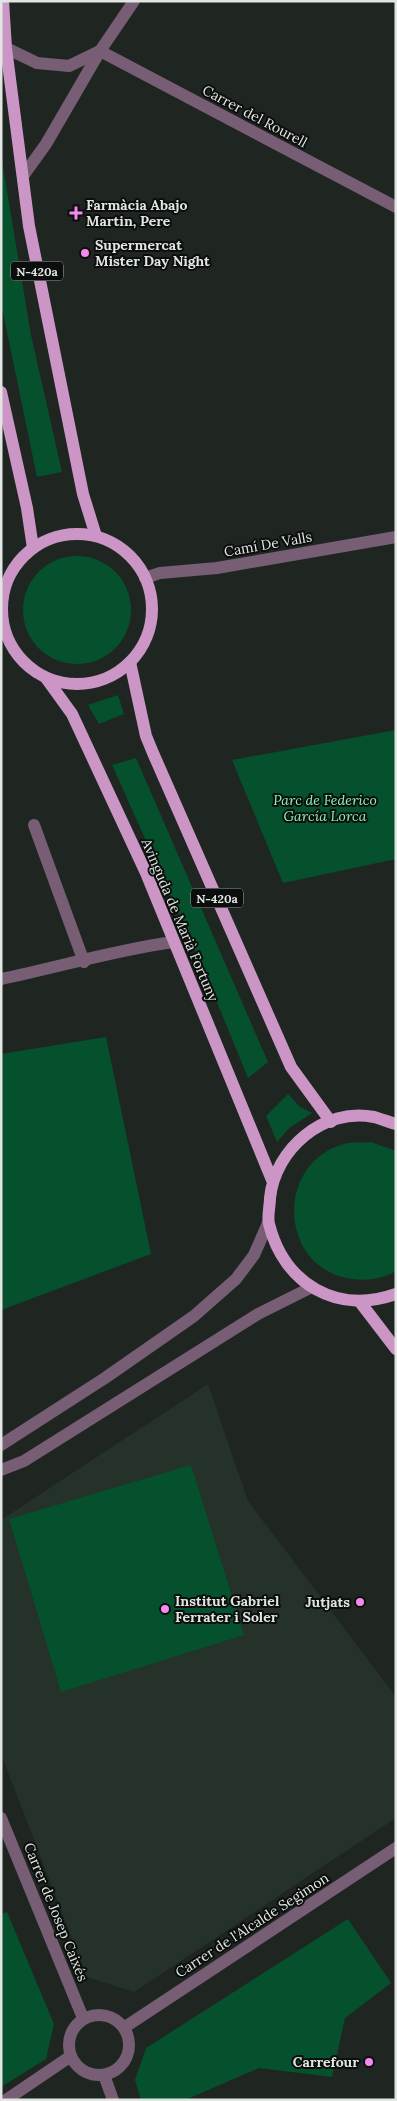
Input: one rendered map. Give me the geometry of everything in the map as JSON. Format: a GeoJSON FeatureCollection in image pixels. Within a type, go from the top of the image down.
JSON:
{"type":"FeatureCollection","features":[{"type":"Feature","properties":{"kind":"main road","name":"N-420a"},"geometry":{"type":"LineString","coordinates":[[3,1],[6,48],[29,226],[83,494],[96,536]]}},
{"type":"Feature","properties":{"kind":"main road"},"geometry":{"type":"LineString","coordinates":[[1,392],[27,508],[33,548]]}},
{"type":"Feature","properties":{"kind":"main road"},"geometry":{"type":"LineString","coordinates":[[71,535],[96,536],[119,548],[130,557],[145,578],[152,607],[151,623],[144,644],[130,662],[113,675],[96,682],[79,684],[46,678],[16,654],[2,620],[5,576],[33,548],[47,541],[71,535]]}},
{"type":"Feature","properties":{"kind":"main road","name":"N-420a"},"geometry":{"type":"LineString","coordinates":[[130,662],[146,736],[157,762],[291,1067],[331,1122]]}},
{"type":"Feature","properties":{"kind":"main road","name":"Avinguda de Marià Fortuny"},"geometry":{"type":"LineString","coordinates":[[46,678],[72,714],[146,872],[173,942],[272,1180]]}},
{"type":"Feature","properties":{"kind":"main road"},"geometry":{"type":"LineString","coordinates":[[396,1124],[373,1117],[344,1117],[313,1129],[288,1150],[272,1180],[268,1223],[286,1266],[310,1288],[351,1302],[377,1301],[396,1294]]}},
{"type":"Feature","properties":{"kind":"main road"},"geometry":{"type":"LineString","coordinates":[[360,1302],[396,1349]]}},
{"type":"Feature","properties":{"kind":"street"},"geometry":{"type":"LineString","coordinates":[[23,176],[46,144],[100,51],[134,1]]}},
{"type":"Feature","properties":{"kind":"street"},"geometry":{"type":"LineString","coordinates":[[6,48],[37,62],[69,66],[100,51]]}},
{"type":"Feature","properties":{"kind":"street","name":"Carrer del Rourell"},"geometry":{"type":"LineString","coordinates":[[100,51],[396,207]]}},
{"type":"Feature","properties":{"kind":"street","name":"Camí De Valls"},"geometry":{"type":"LineString","coordinates":[[145,578],[160,573],[217,568],[396,537]]}},
{"type":"Feature","properties":{"kind":"street"},"geometry":{"type":"LineString","coordinates":[[34,825],[84,962]]}},
{"type":"Feature","properties":{"kind":"street"},"geometry":{"type":"LineString","coordinates":[[1,979],[84,962],[135,948],[173,942]]}},
{"type":"Feature","properties":{"kind":"street"},"geometry":{"type":"LineString","coordinates":[[1,1445],[105,1378],[194,1316],[236,1280],[254,1255],[268,1223]]}},
{"type":"Feature","properties":{"kind":"street"},"geometry":{"type":"LineString","coordinates":[[1,1478],[24,1461],[258,1314],[310,1288]]}},
{"type":"Feature","properties":{"kind":"street"},"geometry":{"type":"LineString","coordinates":[[1,1470],[24,1461]]}},
{"type":"Feature","properties":{"kind":"street","name":"Carrer de Josep Caixés"},"geometry":{"type":"LineString","coordinates":[[1,1818],[83,2018]]}},
{"type":"Feature","properties":{"kind":"street","name":"Carrer de l'Alcalde Segimon"},"geometry":{"type":"LineString","coordinates":[[125,2027],[396,1848]]}},
{"type":"Feature","properties":{"kind":"street"},"geometry":{"type":"LineString","coordinates":[[101,2014],[118,2021],[125,2027],[130,2047],[127,2057],[114,2072],[94,2075],[76,2065],[71,2056],[69,2039],[77,2024],[83,2018],[101,2014]]}},
{"type":"Feature","properties":{"kind":"street"},"geometry":{"type":"LineString","coordinates":[[6,2100],[71,2056]]}},
{"type":"Feature","properties":{"kind":"street"},"geometry":{"type":"LineString","coordinates":[[104,2075],[113,2100]]}},
{"type":"Feature","properties":{"kind":"shaded area","name":"Institut Gabriel Ferrater i Soler"},"geometry":{"type":"Polygon","coordinates":[[[208,1384],[248,1501],[396,1697],[396,1818],[134,1992],[87,1977],[1,1754],[1,1520],[208,1384]]]}},
{"type":"Feature","properties":{"kind":"green space"},"geometry":{"type":"Polygon","coordinates":[[[1,155],[31,335],[62,472],[37,477],[1,303],[1,155]]]}},
{"type":"Feature","properties":{"kind":"green space"},"geometry":{"type":"Polygon","coordinates":[[[77,556],[98,560],[115,572],[127,589],[131,610],[127,631],[115,648],[98,660],[77,664],[56,660],[39,648],[27,631],[23,610],[27,589],[39,572],[56,560],[77,556]]]}},
{"type":"Feature","properties":{"kind":"green space"},"geometry":{"type":"Polygon","coordinates":[[[118,695],[124,714],[99,724],[88,705],[118,695]]]}},
{"type":"Feature","properties":{"kind":"green space","name":"Parc de Federico García Lorca"},"geometry":{"type":"Polygon","coordinates":[[[396,730],[396,859],[283,883],[232,760],[396,730]]]}},
{"type":"Feature","properties":{"kind":"green space"},"geometry":{"type":"Polygon","coordinates":[[[136,758],[268,1062],[248,1078],[201,963],[112,765],[136,758]]]}},
{"type":"Feature","properties":{"kind":"green space"},"geometry":{"type":"Polygon","coordinates":[[[106,1037],[151,1254],[1,1310],[1,1054],[106,1037]]]}},
{"type":"Feature","properties":{"kind":"green space"},"geometry":{"type":"Polygon","coordinates":[[[288,1094],[299,1106],[312,1113],[288,1129],[277,1142],[266,1116],[288,1094]]]}},
{"type":"Feature","properties":{"kind":"green space"},"geometry":{"type":"Polygon","coordinates":[[[371,1142],[396,1151],[396,1271],[374,1279],[352,1279],[327,1271],[309,1256],[298,1236],[294,1213],[297,1190],[307,1170],[324,1153],[348,1143],[371,1142]]]}},
{"type":"Feature","properties":{"kind":"green space"},"geometry":{"type":"Polygon","coordinates":[[[191,1465],[244,1635],[61,1692],[9,1519],[191,1465]]]}},
{"type":"Feature","properties":{"kind":"green space"},"geometry":{"type":"Polygon","coordinates":[[[7,1912],[54,2024],[46,2059],[1,2087],[1,1914],[7,1912]]]}},
{"type":"Feature","properties":{"kind":"green space"},"geometry":{"type":"Polygon","coordinates":[[[348,1919],[391,1983],[345,2018],[332,2077],[259,2068],[185,2100],[141,2100],[135,2080],[146,2048],[348,1919]]]}},
{"type":"Feature","properties":{"kind":"place","name":"Farmàcia Abajo Martin, Pere"},"geometry":{"type":"Point","coordinates":[76,213]}},
{"type":"Feature","properties":{"kind":"place","name":"Supermercat Mister Day Night"},"geometry":{"type":"Point","coordinates":[85,253]}},
{"type":"Feature","properties":{"kind":"place","name":"Jutjats"},"geometry":{"type":"Point","coordinates":[360,1602]}},
{"type":"Feature","properties":{"kind":"place","name":"Institut Gabriel Ferrater i Soler"},"geometry":{"type":"Point","coordinates":[165,1609]}},
{"type":"Feature","properties":{"kind":"place","name":"Carrefour"},"geometry":{"type":"Point","coordinates":[369,2062]}}]}
